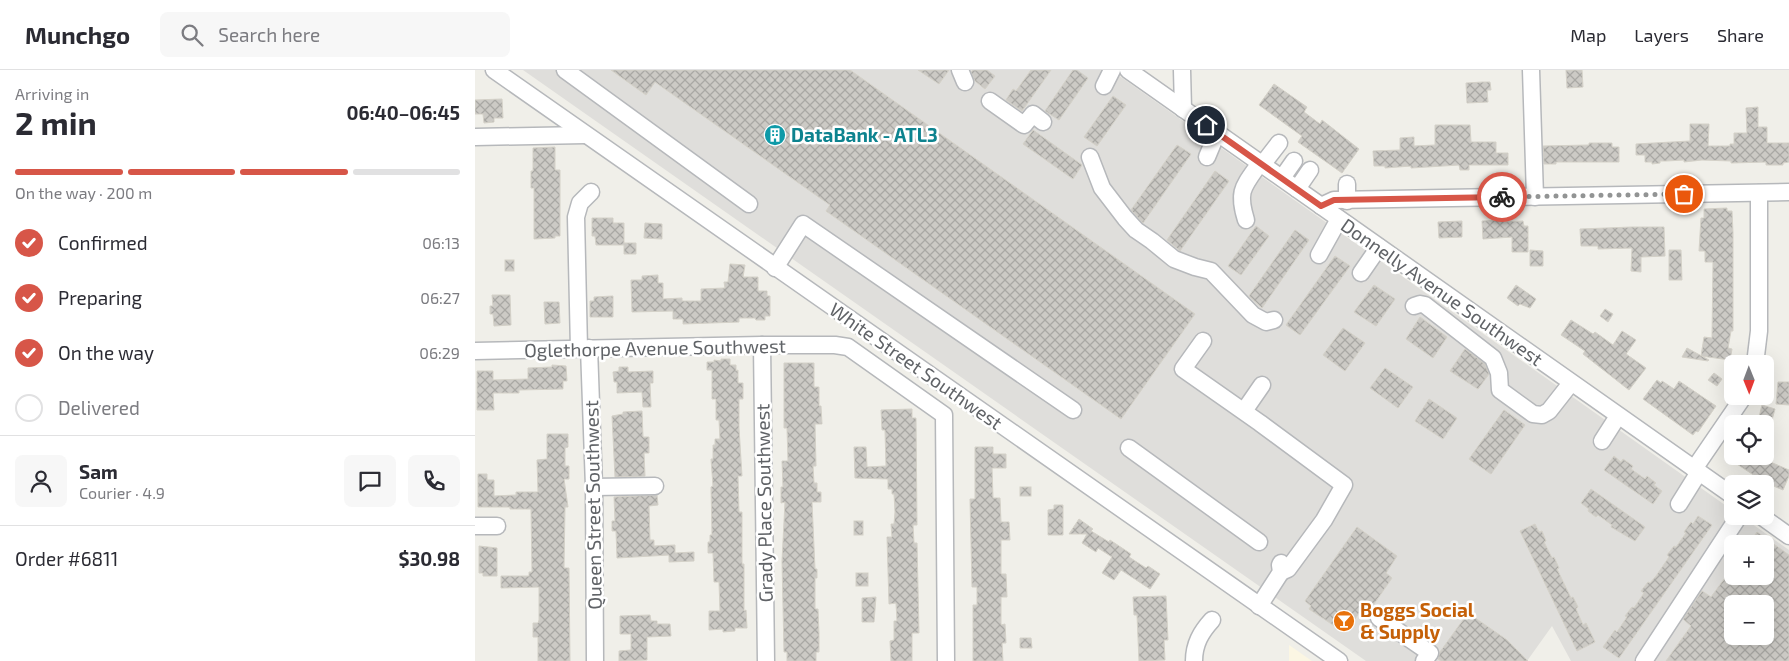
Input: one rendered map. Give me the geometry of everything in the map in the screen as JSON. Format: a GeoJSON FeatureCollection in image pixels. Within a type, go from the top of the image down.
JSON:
{"type":"FeatureCollection","features":[{"type":"Feature","properties":{"kind":"street","name":"White Street Southwest"},"geometry":{"type":"LineString","coordinates":[[494,70],[514,75],[585,134],[1259,606],[1330,659]]}},
{"type":"Feature","properties":{"kind":"street"},"geometry":{"type":"LineString","coordinates":[[565,70],[749,204]]}},
{"type":"Feature","properties":{"kind":"street"},"geometry":{"type":"LineString","coordinates":[[1103,86],[1112,70]]}},
{"type":"Feature","properties":{"kind":"street","name":"Donnelly Avenue Southwest"},"geometry":{"type":"LineString","coordinates":[[1127,70],[1724,490]]}},
{"type":"Feature","properties":{"kind":"street"},"geometry":{"type":"LineString","coordinates":[[1183,70],[1183,109]]}},
{"type":"Feature","properties":{"kind":"street"},"geometry":{"type":"LineString","coordinates":[[1531,70],[1535,197]]}},
{"type":"Feature","properties":{"kind":"street"},"geometry":{"type":"LineString","coordinates":[[990,101],[1024,125],[1033,114],[1043,122]]}},
{"type":"Feature","properties":{"kind":"street"},"geometry":{"type":"LineString","coordinates":[[1207,157],[1217,133]]}},
{"type":"Feature","properties":{"kind":"street"},"geometry":{"type":"LineString","coordinates":[[475,137],[585,134]]}},
{"type":"Feature","properties":{"kind":"street"},"geometry":{"type":"LineString","coordinates":[[1246,220],[1241,202],[1245,184],[1279,143]]}},
{"type":"Feature","properties":{"kind":"street"},"geometry":{"type":"LineString","coordinates":[[1090,157],[1102,188],[1136,230],[1174,259],[1211,271],[1253,315],[1266,322],[1274,320]]}},
{"type":"Feature","properties":{"kind":"street"},"geometry":{"type":"LineString","coordinates":[[1282,178],[1294,161]]}},
{"type":"Feature","properties":{"kind":"street"},"geometry":{"type":"LineString","coordinates":[[1297,189],[1310,170]]}},
{"type":"Feature","properties":{"kind":"street"},"geometry":{"type":"LineString","coordinates":[[1347,184],[1347,200]]}},
{"type":"Feature","properties":{"kind":"street","name":"Queen Street Southwest"},"geometry":{"type":"LineString","coordinates":[[591,192],[580,203],[576,217],[594,487],[595,661]]}},
{"type":"Feature","properties":{"kind":"street"},"geometry":{"type":"LineString","coordinates":[[1321,206],[1334,200],[1789,192]]}},
{"type":"Feature","properties":{"kind":"street"},"geometry":{"type":"LineString","coordinates":[[1756,355],[1759,330],[1759,193]]}},
{"type":"Feature","properties":{"kind":"street"},"geometry":{"type":"LineString","coordinates":[[1319,255],[1339,219]]}},
{"type":"Feature","properties":{"kind":"street"},"geometry":{"type":"LineString","coordinates":[[775,268],[803,224],[1073,410]]}},
{"type":"Feature","properties":{"kind":"street"},"geometry":{"type":"LineString","coordinates":[[1361,273],[1379,247]]}},
{"type":"Feature","properties":{"kind":"street"},"geometry":{"type":"LineString","coordinates":[[1428,282],[1414,306],[1425,305],[1493,358],[1499,373],[1500,390],[1533,414],[1541,416],[1549,411],[1571,382]]}},
{"type":"Feature","properties":{"kind":"street"},"geometry":{"type":"LineString","coordinates":[[1203,341],[1183,369],[1344,485],[1312,535],[1302,535],[1280,565],[1281,572],[1259,606]]}},
{"type":"Feature","properties":{"kind":"street","name":"Oglethorpe Avenue Southwest"},"geometry":{"type":"LineString","coordinates":[[475,351],[762,345],[835,345],[848,347],[944,416],[946,661]]}},
{"type":"Feature","properties":{"kind":"street","name":"Grady Place Southwest"},"geometry":{"type":"LineString","coordinates":[[762,345],[766,661]]}},
{"type":"Feature","properties":{"kind":"street"},"geometry":{"type":"LineString","coordinates":[[1244,412],[1262,385]]}},
{"type":"Feature","properties":{"kind":"street"},"geometry":{"type":"LineString","coordinates":[[1679,504],[1696,470],[1738,405]]}},
{"type":"Feature","properties":{"kind":"street"},"geometry":{"type":"LineString","coordinates":[[1603,441],[1618,416]]}},
{"type":"Feature","properties":{"kind":"street"},"geometry":{"type":"LineString","coordinates":[[1129,448],[1259,542]]}},
{"type":"Feature","properties":{"kind":"street"},"geometry":{"type":"LineString","coordinates":[[594,487],[655,486]]}},
{"type":"Feature","properties":{"kind":"street"},"geometry":{"type":"LineString","coordinates":[[1643,661],[1733,525]]}},
{"type":"Feature","properties":{"kind":"street"},"geometry":{"type":"LineString","coordinates":[[1774,525],[1789,536]]}},
{"type":"Feature","properties":{"kind":"street"},"geometry":{"type":"LineString","coordinates":[[475,526],[497,526]]}},
{"type":"Feature","properties":{"kind":"street"},"geometry":{"type":"LineString","coordinates":[[1379,618],[1430,653],[1424,661]]}},
{"type":"Feature","properties":{"kind":"street"},"geometry":{"type":"LineString","coordinates":[[1194,661],[1194,653],[1200,634],[1212,620]]}},
{"type":"Feature","properties":{"kind":"shaded area"},"geometry":{"type":"Polygon","coordinates":[[[523,70],[1111,70],[1724,504],[1724,525],[1754,525],[1768,535],[1724,535],[1724,585],[1774,585],[1774,539],[1789,550],[1789,661],[1571,661],[1552,626],[1527,661],[1366,661],[523,70]]]}},
{"type":"Feature","properties":{"kind":"shaded area"},"geometry":{"type":"Polygon","coordinates":[[[1289,645],[1312,661],[1289,661],[1289,645]]]}},
{"type":"Feature","properties":{"kind":"building"},"geometry":{"type":"Polygon","coordinates":[[[611,70],[850,70],[1195,314],[1121,419],[826,211],[830,205],[655,82],[646,95],[611,70]]]}},
{"type":"Feature","properties":{"kind":"building"},"geometry":{"type":"Polygon","coordinates":[[[918,70],[949,70],[939,84],[918,70]]]}},
{"type":"Feature","properties":{"kind":"building"},"geometry":{"type":"Polygon","coordinates":[[[973,70],[987,70],[995,76],[985,89],[975,81],[971,72],[973,70]]]}},
{"type":"Feature","properties":{"kind":"building"},"geometry":{"type":"Polygon","coordinates":[[[1031,70],[1051,70],[1022,111],[1006,100],[1013,89],[1016,91],[1031,70]]]}},
{"type":"Feature","properties":{"kind":"building"},"geometry":{"type":"Polygon","coordinates":[[[1073,70],[1077,70],[1088,78],[1059,120],[1045,111],[1073,70]]]}},
{"type":"Feature","properties":{"kind":"building"},"geometry":{"type":"Polygon","coordinates":[[[1566,70],[1582,70],[1583,87],[1567,88],[1566,70]]]}},
{"type":"Feature","properties":{"kind":"building"},"geometry":{"type":"Polygon","coordinates":[[[1490,82],[1491,90],[1487,90],[1488,102],[1467,103],[1466,83],[1490,82]]]}},
{"type":"Feature","properties":{"kind":"building"},"geometry":{"type":"Polygon","coordinates":[[[1274,84],[1307,107],[1304,112],[1320,124],[1322,120],[1359,149],[1342,173],[1298,142],[1302,136],[1259,105],[1274,84]]]}},
{"type":"Feature","properties":{"kind":"building"},"geometry":{"type":"Polygon","coordinates":[[[1113,96],[1126,105],[1097,146],[1084,137],[1113,96]]]}},
{"type":"Feature","properties":{"kind":"building"},"geometry":{"type":"Polygon","coordinates":[[[502,99],[503,118],[494,118],[494,122],[484,123],[483,114],[475,114],[475,100],[502,99]]]}},
{"type":"Feature","properties":{"kind":"building"},"geometry":{"type":"Polygon","coordinates":[[[1758,107],[1758,127],[1767,127],[1767,143],[1789,143],[1789,162],[1783,163],[1783,165],[1766,165],[1766,162],[1731,163],[1731,161],[1702,160],[1684,162],[1684,160],[1660,161],[1660,163],[1652,164],[1652,162],[1645,162],[1645,155],[1636,155],[1636,144],[1690,141],[1690,124],[1709,124],[1708,146],[1730,146],[1730,144],[1734,144],[1734,133],[1747,133],[1746,108],[1758,107]]]}},
{"type":"Feature","properties":{"kind":"building"},"geometry":{"type":"Polygon","coordinates":[[[1435,125],[1470,125],[1471,142],[1496,142],[1496,153],[1508,153],[1508,165],[1469,165],[1469,170],[1460,170],[1459,165],[1411,168],[1411,166],[1385,168],[1385,166],[1374,166],[1373,151],[1400,150],[1400,138],[1414,137],[1414,146],[1435,145],[1435,125]]]}},
{"type":"Feature","properties":{"kind":"building"},"geometry":{"type":"Polygon","coordinates":[[[1033,130],[1082,165],[1073,179],[1023,144],[1033,130]]]}},
{"type":"Feature","properties":{"kind":"building"},"geometry":{"type":"Polygon","coordinates":[[[1589,143],[1612,143],[1612,147],[1619,147],[1619,162],[1556,162],[1556,164],[1544,164],[1543,146],[1589,145],[1589,143]]]}},
{"type":"Feature","properties":{"kind":"building"},"geometry":{"type":"Polygon","coordinates":[[[1177,145],[1191,154],[1143,223],[1131,210],[1177,145]]]}},
{"type":"Feature","properties":{"kind":"building"},"geometry":{"type":"Polygon","coordinates":[[[555,147],[555,170],[560,170],[560,236],[534,239],[534,188],[531,188],[533,148],[555,147]]]}},
{"type":"Feature","properties":{"kind":"building"},"geometry":{"type":"Polygon","coordinates":[[[1215,171],[1229,181],[1180,251],[1167,240],[1215,171]]]}},
{"type":"Feature","properties":{"kind":"building"},"geometry":{"type":"Polygon","coordinates":[[[1727,208],[1727,211],[1732,211],[1733,331],[1731,331],[1728,348],[1732,349],[1731,355],[1724,355],[1724,359],[1701,356],[1704,337],[1712,338],[1713,262],[1705,262],[1705,251],[1699,251],[1701,218],[1704,218],[1704,209],[1727,208]]]}},
{"type":"Feature","properties":{"kind":"building"},"geometry":{"type":"Polygon","coordinates":[[[592,218],[613,218],[613,223],[624,223],[624,243],[636,243],[636,254],[624,254],[624,245],[596,245],[595,236],[592,236],[592,218]]]}},
{"type":"Feature","properties":{"kind":"building"},"geometry":{"type":"Polygon","coordinates":[[[1504,220],[1504,222],[1523,221],[1524,226],[1528,226],[1528,252],[1512,252],[1512,237],[1483,239],[1482,221],[1504,220]]]}},
{"type":"Feature","properties":{"kind":"building"},"geometry":{"type":"Polygon","coordinates":[[[1462,221],[1462,237],[1439,238],[1438,222],[1462,221]]]}},
{"type":"Feature","properties":{"kind":"building"},"geometry":{"type":"Polygon","coordinates":[[[645,223],[662,224],[662,239],[644,238],[645,223]]]}},
{"type":"Feature","properties":{"kind":"building"},"geometry":{"type":"Polygon","coordinates":[[[1256,226],[1269,236],[1241,275],[1228,266],[1256,226]]]}},
{"type":"Feature","properties":{"kind":"building"},"geometry":{"type":"Polygon","coordinates":[[[1664,227],[1665,256],[1641,257],[1641,272],[1631,271],[1632,248],[1598,249],[1598,246],[1581,246],[1580,229],[1664,227]]]}},
{"type":"Feature","properties":{"kind":"building"},"geometry":{"type":"Polygon","coordinates":[[[1295,230],[1309,240],[1262,308],[1249,296],[1295,230]]]}},
{"type":"Feature","properties":{"kind":"building"},"geometry":{"type":"Polygon","coordinates":[[[1530,250],[1543,251],[1543,266],[1530,266],[1530,250]]]}},
{"type":"Feature","properties":{"kind":"building"},"geometry":{"type":"Polygon","coordinates":[[[1669,250],[1681,250],[1682,280],[1669,280],[1669,250]]]}},
{"type":"Feature","properties":{"kind":"building"},"geometry":{"type":"Polygon","coordinates":[[[1335,256],[1350,266],[1300,335],[1286,325],[1335,256]]]}},
{"type":"Feature","properties":{"kind":"building"},"geometry":{"type":"Polygon","coordinates":[[[505,260],[514,260],[514,271],[505,271],[505,260]]]}},
{"type":"Feature","properties":{"kind":"building"},"geometry":{"type":"Polygon","coordinates":[[[730,264],[745,265],[743,277],[758,277],[758,291],[767,291],[767,296],[770,296],[770,316],[765,316],[765,320],[739,318],[739,322],[683,324],[683,319],[673,319],[673,311],[632,312],[631,280],[642,280],[642,276],[658,275],[658,283],[663,283],[663,299],[682,298],[682,301],[701,301],[701,289],[725,288],[724,282],[728,282],[730,264]]]}},
{"type":"Feature","properties":{"kind":"building"},"geometry":{"type":"Polygon","coordinates":[[[1374,285],[1395,299],[1376,326],[1354,312],[1374,285]]]}},
{"type":"Feature","properties":{"kind":"building"},"geometry":{"type":"Polygon","coordinates":[[[1516,285],[1536,299],[1530,308],[1520,304],[1518,306],[1507,298],[1516,285]]]}},
{"type":"Feature","properties":{"kind":"building"},"geometry":{"type":"Polygon","coordinates":[[[492,295],[510,295],[511,325],[494,326],[493,314],[490,314],[490,306],[493,306],[492,295]]]}},
{"type":"Feature","properties":{"kind":"building"},"geometry":{"type":"Polygon","coordinates":[[[613,296],[613,317],[590,317],[590,301],[594,301],[594,297],[613,296]]]}},
{"type":"Feature","properties":{"kind":"building"},"geometry":{"type":"Polygon","coordinates":[[[544,302],[559,302],[560,323],[545,324],[544,302]]]}},
{"type":"Feature","properties":{"kind":"building"},"geometry":{"type":"Polygon","coordinates":[[[1605,309],[1613,314],[1608,322],[1600,316],[1605,309]]]}},
{"type":"Feature","properties":{"kind":"building"},"geometry":{"type":"Polygon","coordinates":[[[1420,317],[1447,337],[1433,358],[1406,339],[1420,317]]]}},
{"type":"Feature","properties":{"kind":"building"},"geometry":{"type":"Polygon","coordinates":[[[1571,320],[1593,334],[1595,332],[1613,345],[1622,331],[1636,340],[1626,354],[1646,368],[1629,390],[1583,354],[1585,351],[1561,335],[1571,320]]]}},
{"type":"Feature","properties":{"kind":"building"},"geometry":{"type":"Polygon","coordinates":[[[1343,328],[1365,343],[1345,371],[1323,355],[1343,328]]]}},
{"type":"Feature","properties":{"kind":"building"},"geometry":{"type":"Polygon","coordinates":[[[1687,348],[1709,360],[1682,357],[1687,348]]]}},
{"type":"Feature","properties":{"kind":"building"},"geometry":{"type":"Polygon","coordinates":[[[1465,349],[1485,364],[1489,374],[1478,389],[1450,371],[1465,349]]]}},
{"type":"Feature","properties":{"kind":"building"},"geometry":{"type":"Polygon","coordinates":[[[721,359],[730,359],[730,365],[736,365],[738,383],[743,383],[743,399],[739,399],[742,476],[738,476],[739,512],[742,512],[744,611],[746,610],[747,628],[735,628],[735,631],[723,632],[723,629],[709,630],[709,611],[720,611],[719,582],[714,582],[713,553],[708,553],[708,542],[710,542],[710,535],[712,535],[711,487],[713,486],[711,459],[713,459],[715,439],[720,439],[719,420],[716,420],[716,399],[712,399],[712,370],[707,370],[707,362],[721,361],[721,359]]]}},
{"type":"Feature","properties":{"kind":"building"},"geometry":{"type":"Polygon","coordinates":[[[784,363],[814,363],[814,387],[819,387],[819,406],[821,406],[822,424],[815,424],[816,466],[813,466],[814,483],[817,483],[817,492],[821,492],[821,502],[812,502],[815,569],[817,569],[817,578],[815,578],[815,609],[818,609],[819,634],[819,652],[816,652],[816,661],[787,661],[787,652],[784,652],[782,561],[785,502],[781,503],[781,487],[783,487],[782,461],[788,461],[787,428],[784,428],[784,363]]]}},
{"type":"Feature","properties":{"kind":"building"},"geometry":{"type":"Polygon","coordinates":[[[552,365],[566,366],[567,381],[563,381],[563,389],[519,390],[519,393],[493,393],[494,410],[477,410],[477,371],[493,371],[493,380],[528,379],[528,368],[552,367],[552,365]]]}},
{"type":"Feature","properties":{"kind":"building"},"geometry":{"type":"Polygon","coordinates":[[[619,367],[628,367],[628,372],[653,371],[653,383],[650,383],[651,407],[643,407],[642,392],[617,393],[617,382],[614,382],[613,372],[619,371],[619,367]]]}},
{"type":"Feature","properties":{"kind":"building"},"geometry":{"type":"Polygon","coordinates":[[[1385,368],[1413,387],[1398,408],[1370,388],[1385,368]]]}},
{"type":"Feature","properties":{"kind":"building"},"geometry":{"type":"Polygon","coordinates":[[[1714,373],[1722,379],[1717,386],[1708,380],[1714,373]]]}},
{"type":"Feature","properties":{"kind":"building"},"geometry":{"type":"Polygon","coordinates":[[[1657,380],[1674,389],[1679,381],[1716,406],[1698,432],[1696,431],[1693,435],[1643,399],[1657,380]]]}},
{"type":"Feature","properties":{"kind":"building"},"geometry":{"type":"Polygon","coordinates":[[[1778,382],[1789,382],[1789,405],[1776,404],[1778,382]]]}},
{"type":"Feature","properties":{"kind":"building"},"geometry":{"type":"Polygon","coordinates":[[[1429,399],[1457,418],[1443,439],[1415,421],[1429,399]]]}},
{"type":"Feature","properties":{"kind":"building"},"geometry":{"type":"Polygon","coordinates":[[[1762,405],[1775,409],[1773,415],[1760,415],[1762,405]]]}},
{"type":"Feature","properties":{"kind":"building"},"geometry":{"type":"Polygon","coordinates":[[[912,409],[912,418],[916,418],[917,525],[913,525],[914,543],[917,543],[919,633],[912,633],[912,661],[891,661],[890,641],[894,640],[894,621],[897,621],[896,603],[889,604],[887,537],[892,537],[891,524],[894,524],[895,512],[894,494],[892,494],[892,489],[888,489],[888,479],[855,478],[854,447],[866,447],[867,467],[886,466],[885,430],[882,430],[881,410],[912,409]]]}},
{"type":"Feature","properties":{"kind":"building"},"geometry":{"type":"Polygon","coordinates":[[[1504,410],[1525,425],[1491,474],[1469,459],[1504,410]]]}},
{"type":"Feature","properties":{"kind":"building"},"geometry":{"type":"Polygon","coordinates":[[[642,411],[643,437],[649,437],[649,453],[644,453],[645,476],[615,477],[612,416],[623,414],[623,412],[642,411]]]}},
{"type":"Feature","properties":{"kind":"building"},"geometry":{"type":"Polygon","coordinates":[[[547,434],[568,434],[568,447],[565,448],[565,466],[569,466],[569,479],[564,479],[568,507],[565,507],[564,568],[569,568],[570,661],[538,661],[538,637],[533,637],[533,623],[538,623],[539,620],[539,587],[501,588],[501,576],[529,576],[529,572],[532,572],[531,509],[478,507],[478,474],[487,474],[487,480],[494,480],[494,496],[516,495],[516,492],[538,492],[537,460],[547,459],[547,434]]]}},
{"type":"Feature","properties":{"kind":"building"},"geometry":{"type":"Polygon","coordinates":[[[975,447],[993,447],[993,454],[1006,454],[1006,468],[992,468],[993,498],[1000,498],[1001,522],[1009,522],[1010,540],[1001,540],[1001,574],[1006,574],[1007,597],[1001,597],[1001,625],[1005,624],[1006,643],[1002,643],[1003,661],[973,661],[973,605],[977,605],[977,587],[972,587],[970,499],[975,499],[975,447]]]}},
{"type":"Feature","properties":{"kind":"building"},"geometry":{"type":"Polygon","coordinates":[[[1614,456],[1621,462],[1623,459],[1633,466],[1631,469],[1645,479],[1647,476],[1656,483],[1654,485],[1662,491],[1653,504],[1604,470],[1614,456]]]}},
{"type":"Feature","properties":{"kind":"building"},"geometry":{"type":"Polygon","coordinates":[[[1774,464],[1789,470],[1789,476],[1783,490],[1774,486],[1774,475],[1754,475],[1738,465],[1774,464]]]}},
{"type":"Feature","properties":{"kind":"building"},"geometry":{"type":"Polygon","coordinates":[[[1020,487],[1031,487],[1031,496],[1020,496],[1020,487]]]}},
{"type":"Feature","properties":{"kind":"building"},"geometry":{"type":"Polygon","coordinates":[[[1591,489],[1645,527],[1635,541],[1611,527],[1612,525],[1598,515],[1596,517],[1581,503],[1591,489]]]}},
{"type":"Feature","properties":{"kind":"building"},"geometry":{"type":"Polygon","coordinates":[[[657,495],[658,505],[649,506],[650,540],[654,540],[654,546],[675,545],[675,553],[694,552],[694,561],[669,562],[669,555],[617,558],[616,531],[612,531],[612,521],[615,521],[614,497],[657,495]]]}},
{"type":"Feature","properties":{"kind":"building"},"geometry":{"type":"Polygon","coordinates":[[[1054,505],[1063,505],[1063,535],[1048,535],[1048,510],[1054,509],[1054,505]]]}},
{"type":"Feature","properties":{"kind":"building"},"geometry":{"type":"Polygon","coordinates":[[[1698,516],[1712,525],[1619,658],[1603,647],[1615,630],[1617,632],[1627,617],[1625,616],[1632,607],[1634,608],[1644,593],[1641,591],[1656,576],[1669,557],[1667,555],[1674,546],[1676,547],[1691,522],[1693,524],[1698,516]]]}},
{"type":"Feature","properties":{"kind":"building"},"geometry":{"type":"Polygon","coordinates":[[[1079,519],[1093,529],[1091,531],[1109,542],[1110,540],[1131,554],[1129,557],[1160,574],[1150,589],[1121,570],[1114,580],[1102,573],[1112,557],[1098,548],[1096,552],[1082,543],[1087,534],[1069,534],[1079,519]]]}},
{"type":"Feature","properties":{"kind":"building"},"geometry":{"type":"Polygon","coordinates":[[[854,521],[863,521],[863,535],[854,535],[854,521]]]}},
{"type":"Feature","properties":{"kind":"building"},"geometry":{"type":"Polygon","coordinates":[[[1535,524],[1539,532],[1542,531],[1546,541],[1544,542],[1552,558],[1554,557],[1559,568],[1557,569],[1571,598],[1573,597],[1578,607],[1576,609],[1583,625],[1586,623],[1595,642],[1577,651],[1520,531],[1535,524]]]}},
{"type":"Feature","properties":{"kind":"building"},"geometry":{"type":"Polygon","coordinates":[[[1357,527],[1397,556],[1386,573],[1392,578],[1367,614],[1361,610],[1347,631],[1341,627],[1339,629],[1309,609],[1311,606],[1305,601],[1357,527]]]}},
{"type":"Feature","properties":{"kind":"building"},"geometry":{"type":"Polygon","coordinates":[[[1774,544],[1789,555],[1789,661],[1666,661],[1691,626],[1683,619],[1702,591],[1711,597],[1724,579],[1724,585],[1774,585],[1774,544]]]}},
{"type":"Feature","properties":{"kind":"building"},"geometry":{"type":"Polygon","coordinates":[[[479,546],[497,548],[497,576],[483,576],[483,573],[479,573],[479,546]]]}},
{"type":"Feature","properties":{"kind":"building"},"geometry":{"type":"Polygon","coordinates":[[[856,573],[868,573],[868,586],[856,586],[856,573]]]}},
{"type":"Feature","properties":{"kind":"building"},"geometry":{"type":"Polygon","coordinates":[[[1166,596],[1168,640],[1164,640],[1165,660],[1139,661],[1137,615],[1134,615],[1133,597],[1166,596]]]}},
{"type":"Feature","properties":{"kind":"building"},"geometry":{"type":"Polygon","coordinates":[[[876,597],[874,622],[862,622],[862,598],[876,597]]]}},
{"type":"Feature","properties":{"kind":"building"},"geometry":{"type":"Polygon","coordinates":[[[1468,613],[1507,640],[1528,661],[1441,661],[1438,659],[1440,652],[1468,613]]]}},
{"type":"Feature","properties":{"kind":"building"},"geometry":{"type":"Polygon","coordinates":[[[650,615],[651,621],[657,621],[657,624],[670,624],[671,636],[647,637],[647,660],[619,661],[619,651],[631,650],[631,634],[620,634],[620,616],[650,615]]]}},
{"type":"Feature","properties":{"kind":"building"},"geometry":{"type":"Polygon","coordinates":[[[1020,638],[1031,638],[1032,648],[1020,648],[1020,638]]]}},
{"type":"Feature","properties":{"kind":"way so far"},"geometry":{"type":"LineString","coordinates":[[1502,197],[1684,194]]}},
{"type":"Feature","properties":{"kind":"place","name":"DataBank - ATL3"},"geometry":{"type":"Point","coordinates":[775,135]}},
{"type":"Feature","properties":{"kind":"place","name":"Boggs Social & Supply"},"geometry":{"type":"Point","coordinates":[1344,621]}},
{"type":"Feature","properties":{"kind":"route"},"geometry":{"type":"LineString","coordinates":[[1206,125],[1321,206],[1334,200],[1502,197]]}}]}
